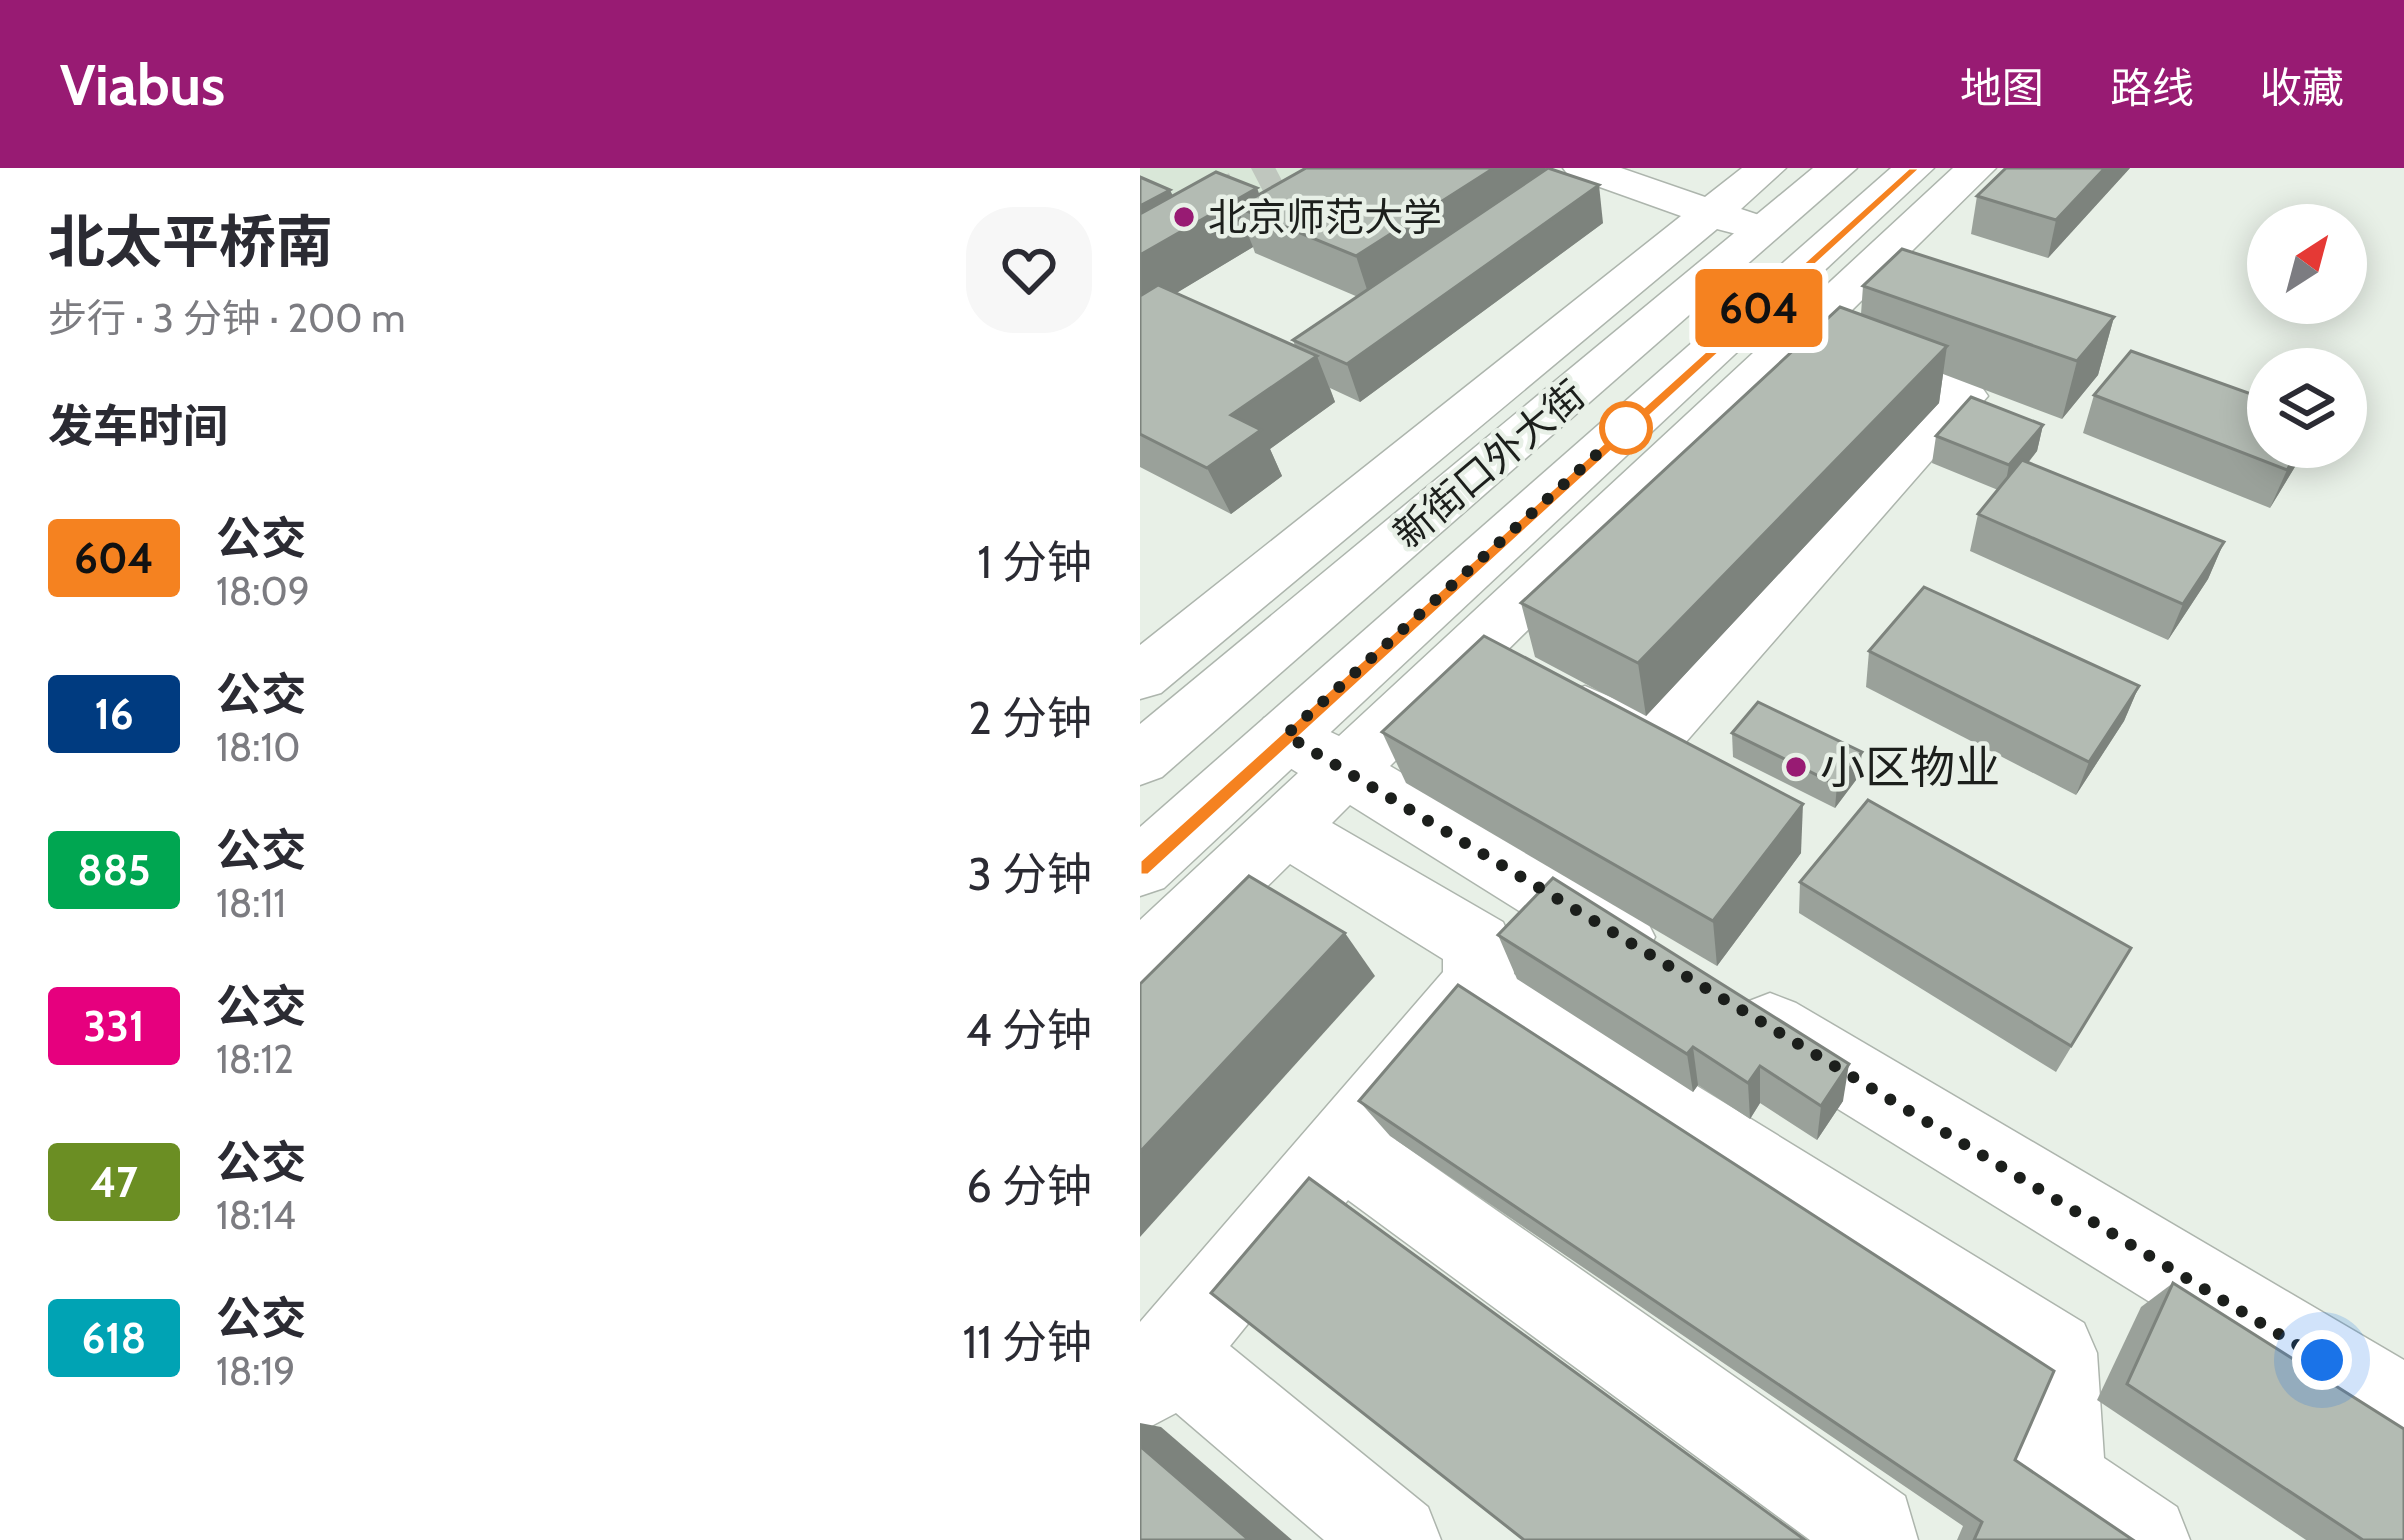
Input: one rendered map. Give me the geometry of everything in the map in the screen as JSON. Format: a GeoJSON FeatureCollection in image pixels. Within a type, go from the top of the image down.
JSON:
{"type":"FeatureCollection","features":[{"type":"Feature","properties":{"kind":"street"},"geometry":{"type":"LineString","coordinates":[[1583,168],[1763,230]]}},
{"type":"Feature","properties":{"kind":"street","name":"新街口外大街"},"geometry":{"type":"LineString","coordinates":[[1140,677],[1766,168]]}},
{"type":"Feature","properties":{"kind":"street","name":"新街口外大街"},"geometry":{"type":"LineString","coordinates":[[1140,760],[1838,168]]}},
{"type":"Feature","properties":{"kind":"street","name":"新街口外大街"},"geometry":{"type":"LineString","coordinates":[[1140,868],[1314,753],[1914,168]]}},
{"type":"Feature","properties":{"kind":"street"},"geometry":{"type":"LineString","coordinates":[[1140,964],[1283,827],[1314,753],[1470,649],[1976,168]]}},
{"type":"Feature","properties":{"kind":"street"},"geometry":{"type":"LineString","coordinates":[[1470,649],[1649,742],[1964,396],[1805,334]]}},
{"type":"Feature","properties":{"kind":"street"},"geometry":{"type":"LineString","coordinates":[[1314,753],[2404,1409]]}},
{"type":"Feature","properties":{"kind":"street"},"geometry":{"type":"LineString","coordinates":[[1283,827],[1478,944],[1479,983],[1155,1371],[1395,1540]]}},
{"type":"Feature","properties":{"kind":"street"},"geometry":{"type":"LineString","coordinates":[[1474,988],[2054,1353],[2061,1482],[2144,1540]]}},
{"type":"Feature","properties":{"kind":"street"},"geometry":{"type":"LineString","coordinates":[[1342,1148],[1872,1529],[1872,1540]]}},
{"type":"Feature","properties":{"kind":"shaded area","name":"北京师范大学"},"geometry":{"type":"Polygon","coordinates":[[[1140,168],[1314,168],[1140,266],[1140,168]]]}},
{"type":"Feature","properties":{"kind":"building"},"geometry":{"type":"Polygon","coordinates":[[[1306,168],[1494,168],[1356,256],[1237,207],[1306,168]]]}},
{"type":"Feature","properties":{"kind":"building"},"geometry":{"type":"Polygon","coordinates":[[[1548,168],[1599,185],[1347,364],[1293,340],[1548,168]]]}},
{"type":"Feature","properties":{"kind":"building"},"geometry":{"type":"Polygon","coordinates":[[[2006,168],[2105,168],[2056,220],[1977,196],[2006,168]]]}},
{"type":"Feature","properties":{"kind":"building"},"geometry":{"type":"Polygon","coordinates":[[[1216,172],[1257,188],[1140,255],[1140,214],[1216,172]]]}},
{"type":"Feature","properties":{"kind":"building"},"geometry":{"type":"Polygon","coordinates":[[[1140,177],[1170,190],[1140,206],[1140,177]]]}},
{"type":"Feature","properties":{"kind":"building"},"geometry":{"type":"Polygon","coordinates":[[[1902,249],[2114,317],[2077,361],[1863,286],[1902,249]]]}},
{"type":"Feature","properties":{"kind":"building"},"geometry":{"type":"Polygon","coordinates":[[[1158,285],[1317,356],[1231,415],[1261,430],[1207,468],[1140,434],[1140,296],[1158,285]]]}},
{"type":"Feature","properties":{"kind":"building"},"geometry":{"type":"Polygon","coordinates":[[[1840,307],[1947,346],[1638,663],[1521,603],[1840,307]]]}},
{"type":"Feature","properties":{"kind":"building"},"geometry":{"type":"Polygon","coordinates":[[[2131,351],[2247,392],[2247,454],[2094,395],[2131,351]]]}},
{"type":"Feature","properties":{"kind":"building"},"geometry":{"type":"Polygon","coordinates":[[[1971,397],[2043,425],[2009,465],[1936,436],[1971,397]]]}},
{"type":"Feature","properties":{"kind":"building"},"geometry":{"type":"Polygon","coordinates":[[[2022,460],[2224,542],[2183,604],[1978,514],[2022,460]]]}},
{"type":"Feature","properties":{"kind":"building"},"geometry":{"type":"Polygon","coordinates":[[[1924,587],[2139,686],[2089,762],[1869,651],[1924,587]]]}},
{"type":"Feature","properties":{"kind":"building"},"geometry":{"type":"Polygon","coordinates":[[[1484,636],[1803,804],[1713,921],[1382,732],[1484,636]]]}},
{"type":"Feature","properties":{"kind":"building"},"geometry":{"type":"Polygon","coordinates":[[[1758,702],[1862,752],[1837,785],[1732,733],[1758,702]]]}},
{"type":"Feature","properties":{"kind":"building"},"geometry":{"type":"Polygon","coordinates":[[[1868,800],[2131,948],[2071,1046],[1800,882],[1868,800]]]}},
{"type":"Feature","properties":{"kind":"building"},"geometry":{"type":"Polygon","coordinates":[[[1249,876],[1345,933],[1140,1152],[1140,984],[1249,876]]]}},
{"type":"Feature","properties":{"kind":"building"},"geometry":{"type":"Polygon","coordinates":[[[1553,878],[1849,1064],[1821,1106],[1760,1066],[1748,1083],[1693,1047],[1687,1054],[1498,935],[1553,878]]]}},
{"type":"Feature","properties":{"kind":"building"},"geometry":{"type":"Polygon","coordinates":[[[1458,985],[2054,1371],[2015,1460],[2133,1540],[1974,1540],[1982,1522],[1359,1101],[1458,985]]]}},
{"type":"Feature","properties":{"kind":"building"},"geometry":{"type":"Polygon","coordinates":[[[1309,1178],[1805,1540],[1524,1540],[1211,1293],[1309,1178]]]}},
{"type":"Feature","properties":{"kind":"building"},"geometry":{"type":"Polygon","coordinates":[[[2173,1283],[2404,1429],[2404,1540],[2363,1540],[2127,1384],[2173,1283]]]}},
{"type":"Feature","properties":{"kind":"building"},"geometry":{"type":"Polygon","coordinates":[[[1140,1446],[1249,1540],[1140,1540],[1140,1446]]]}},
{"type":"Feature","properties":{"kind":"tunnel"},"geometry":{"type":"LineString","coordinates":[[1140,245],[1278,173]]}},
{"type":"Feature","properties":{"kind":"bus line","name":"604"},"geometry":{"type":"LineString","coordinates":[[1140,868],[1914,168]]}},
{"type":"Feature","properties":{"kind":"place","name":"北京师范大学"},"geometry":{"type":"Point","coordinates":[1184,217]}},
{"type":"Feature","properties":{"kind":"place","name":"小区物业"},"geometry":{"type":"Point","coordinates":[1796,767]}},
{"type":"Feature","properties":{"kind":"route"},"geometry":{"type":"LineString","coordinates":[[1626,428],[1635,420],[1286,735],[2322,1360]]}}]}
